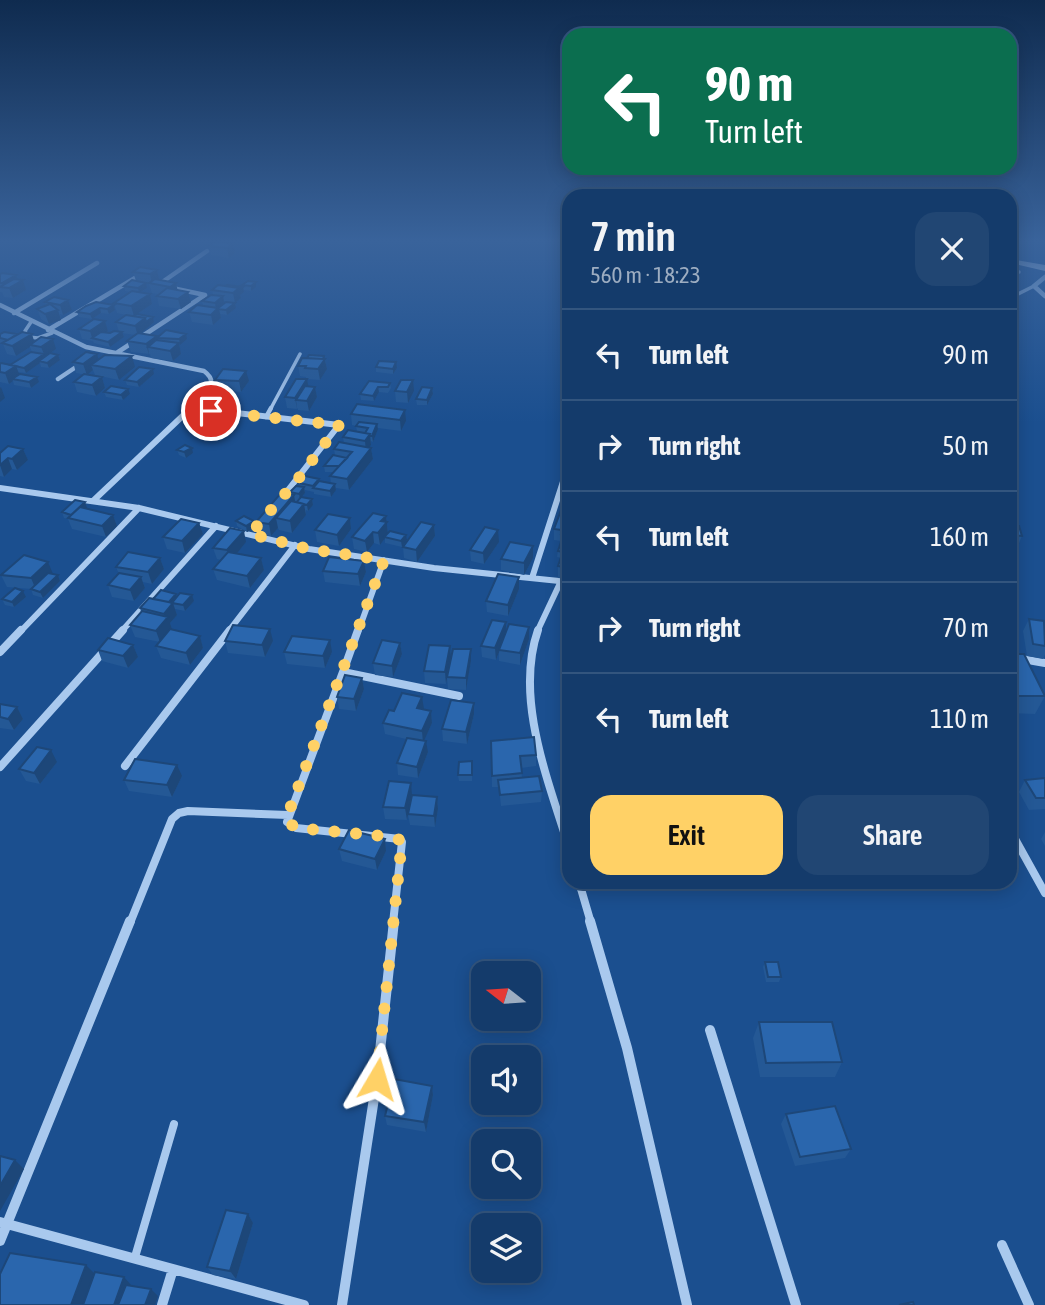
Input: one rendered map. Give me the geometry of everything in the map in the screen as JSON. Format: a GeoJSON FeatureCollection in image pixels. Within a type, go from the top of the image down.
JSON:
{"type":"FeatureCollection","features":[{"type":"Feature","properties":{"kind":"street"},"geometry":{"type":"LineString","coordinates":[[14,313],[34,301]]}},
{"type":"Feature","properties":{"kind":"street"},"geometry":{"type":"LineString","coordinates":[[47,342],[52,333],[100,301]]}},
{"type":"Feature","properties":{"kind":"street"},"geometry":{"type":"LineString","coordinates":[[114,354],[196,301]]}},
{"type":"Feature","properties":{"kind":"street"},"geometry":{"type":"LineString","coordinates":[[0,305],[52,333],[100,351],[209,374],[213,379],[212,386],[192,408],[94,499]]}},
{"type":"Feature","properties":{"kind":"street"},"geometry":{"type":"LineString","coordinates":[[58,379],[100,351]]}},
{"type":"Feature","properties":{"kind":"street"},"geometry":{"type":"LineString","coordinates":[[192,408],[339,426],[274,507]]}},
{"type":"Feature","properties":{"kind":"street"},"geometry":{"type":"LineString","coordinates":[[532,578],[562,485]]}},
{"type":"Feature","properties":{"kind":"street"},"geometry":{"type":"LineString","coordinates":[[0,488],[94,499],[295,545],[384,560],[562,581]]}},
{"type":"Feature","properties":{"kind":"street"},"geometry":{"type":"LineString","coordinates":[[0,652],[139,508]]}},
{"type":"Feature","properties":{"kind":"street"},"geometry":{"type":"LineString","coordinates":[[250,534],[258,525]]}},
{"type":"Feature","properties":{"kind":"street"},"geometry":{"type":"LineString","coordinates":[[0,767],[216,526]]}},
{"type":"Feature","properties":{"kind":"street"},"geometry":{"type":"LineString","coordinates":[[125,765],[295,545]]}},
{"type":"Feature","properties":{"kind":"street"},"geometry":{"type":"LineString","coordinates":[[342,1305],[377,1079],[402,842],[400,839],[374,835],[296,828],[289,825],[288,815],[384,560]]}},
{"type":"Feature","properties":{"kind":"street"},"geometry":{"type":"LineString","coordinates":[[562,587],[536,637],[530,675],[545,768],[562,825]]}},
{"type":"Feature","properties":{"kind":"street"},"geometry":{"type":"LineString","coordinates":[[1017,658],[1045,663]]}},
{"type":"Feature","properties":{"kind":"street"},"geometry":{"type":"LineString","coordinates":[[343,672],[459,696]]}},
{"type":"Feature","properties":{"kind":"street"},"geometry":{"type":"LineString","coordinates":[[0,1241],[3,1223],[172,819],[179,813],[188,811],[288,815]]}},
{"type":"Feature","properties":{"kind":"street"},"geometry":{"type":"LineString","coordinates":[[1017,843],[1045,894]]}},
{"type":"Feature","properties":{"kind":"street"},"geometry":{"type":"LineString","coordinates":[[581,889],[626,1048],[687,1305]]}},
{"type":"Feature","properties":{"kind":"street"},"geometry":{"type":"LineString","coordinates":[[710,1030],[796,1305]]}},
{"type":"Feature","properties":{"kind":"street"},"geometry":{"type":"LineString","coordinates":[[3,1223],[304,1305]]}},
{"type":"Feature","properties":{"kind":"street"},"geometry":{"type":"LineString","coordinates":[[1002,1245],[1029,1305]]}},
{"type":"Feature","properties":{"kind":"street"},"geometry":{"type":"LineString","coordinates":[[162,1305],[173,1269]]}},
{"type":"Feature","properties":{"kind":"lane"},"geometry":{"type":"LineString","coordinates":[[31,322],[25,331],[28,337],[38,338],[52,333]]}},
{"type":"Feature","properties":{"kind":"lane"},"geometry":{"type":"LineString","coordinates":[[266,417],[300,354]]}},
{"type":"Feature","properties":{"kind":"lane"},"geometry":{"type":"LineString","coordinates":[[135,1257],[174,1124]]}},
{"type":"Feature","properties":{"kind":"building"},"geometry":{"type":"Polygon","coordinates":[[[47,301],[67,301],[60,305],[45,302],[47,301]]]}},
{"type":"Feature","properties":{"kind":"building"},"geometry":{"type":"Polygon","coordinates":[[[117,301],[139,301],[131,306],[114,303],[117,301]]]}},
{"type":"Feature","properties":{"kind":"building"},"geometry":{"type":"Polygon","coordinates":[[[96,302],[114,305],[107,309],[100,308],[90,314],[77,312],[86,306],[96,302]]]}},
{"type":"Feature","properties":{"kind":"building"},"geometry":{"type":"Polygon","coordinates":[[[226,302],[235,303],[226,310],[217,309],[226,302]]]}},
{"type":"Feature","properties":{"kind":"building"},"geometry":{"type":"Polygon","coordinates":[[[50,304],[58,310],[45,314],[37,309],[50,304]]]}},
{"type":"Feature","properties":{"kind":"building"},"geometry":{"type":"Polygon","coordinates":[[[197,305],[218,308],[211,315],[189,312],[197,305]]]}},
{"type":"Feature","properties":{"kind":"building"},"geometry":{"type":"Polygon","coordinates":[[[137,314],[153,317],[146,322],[145,318],[133,316],[137,314]]]}},
{"type":"Feature","properties":{"kind":"building"},"geometry":{"type":"Polygon","coordinates":[[[126,315],[145,318],[135,326],[116,322],[126,315]]]}},
{"type":"Feature","properties":{"kind":"building"},"geometry":{"type":"Polygon","coordinates":[[[94,319],[105,321],[90,331],[79,329],[94,319]]]}},
{"type":"Feature","properties":{"kind":"building"},"geometry":{"type":"Polygon","coordinates":[[[166,330],[186,334],[179,339],[158,338],[166,330]]]}},
{"type":"Feature","properties":{"kind":"building"},"geometry":{"type":"Polygon","coordinates":[[[22,332],[32,334],[12,346],[2,343],[22,332]]]}},
{"type":"Feature","properties":{"kind":"building"},"geometry":{"type":"Polygon","coordinates":[[[101,332],[122,332],[108,342],[92,338],[101,332]]]}},
{"type":"Feature","properties":{"kind":"building"},"geometry":{"type":"Polygon","coordinates":[[[138,333],[157,336],[146,344],[127,341],[138,333]]]}},
{"type":"Feature","properties":{"kind":"building"},"geometry":{"type":"Polygon","coordinates":[[[0,334],[17,334],[8,340],[0,338],[0,334]]]}},
{"type":"Feature","properties":{"kind":"building"},"geometry":{"type":"Polygon","coordinates":[[[41,337],[53,339],[41,347],[30,345],[41,337]]]}},
{"type":"Feature","properties":{"kind":"building"},"geometry":{"type":"Polygon","coordinates":[[[156,340],[179,343],[170,351],[148,347],[156,340]]]}},
{"type":"Feature","properties":{"kind":"building"},"geometry":{"type":"Polygon","coordinates":[[[31,352],[44,354],[24,368],[10,365],[31,352]]]}},
{"type":"Feature","properties":{"kind":"building"},"geometry":{"type":"Polygon","coordinates":[[[86,352],[97,354],[83,364],[73,362],[86,352]]]}},
{"type":"Feature","properties":{"kind":"building"},"geometry":{"type":"Polygon","coordinates":[[[50,353],[58,355],[47,363],[39,361],[50,353]]]}},
{"type":"Feature","properties":{"kind":"building"},"geometry":{"type":"Polygon","coordinates":[[[105,355],[132,356],[115,369],[91,365],[105,355]]]}},
{"type":"Feature","properties":{"kind":"building"},"geometry":{"type":"Polygon","coordinates":[[[309,355],[324,356],[323,359],[307,358],[309,355]]]}},
{"type":"Feature","properties":{"kind":"building"},"geometry":{"type":"Polygon","coordinates":[[[302,358],[325,359],[318,369],[298,366],[302,358]]]}},
{"type":"Feature","properties":{"kind":"building"},"geometry":{"type":"Polygon","coordinates":[[[379,361],[396,362],[393,369],[376,367],[379,361]]]}},
{"type":"Feature","properties":{"kind":"building"},"geometry":{"type":"Polygon","coordinates":[[[1,363],[16,366],[5,373],[0,372],[1,363]]]}},
{"type":"Feature","properties":{"kind":"building"},"geometry":{"type":"Polygon","coordinates":[[[139,367],[153,369],[137,382],[125,380],[139,367]]]}},
{"type":"Feature","properties":{"kind":"building"},"geometry":{"type":"Polygon","coordinates":[[[223,369],[246,371],[239,381],[215,380],[223,369]]]}},
{"type":"Feature","properties":{"kind":"building"},"geometry":{"type":"Polygon","coordinates":[[[20,374],[37,377],[29,382],[12,379],[20,374]]]}},
{"type":"Feature","properties":{"kind":"building"},"geometry":{"type":"Polygon","coordinates":[[[84,374],[102,377],[92,385],[74,382],[84,374]]]}},
{"type":"Feature","properties":{"kind":"building"},"geometry":{"type":"Polygon","coordinates":[[[296,379],[307,379],[295,398],[285,397],[296,379]]]}},
{"type":"Feature","properties":{"kind":"building"},"geometry":{"type":"Polygon","coordinates":[[[401,380],[413,380],[407,392],[395,391],[401,380]]]}},
{"type":"Feature","properties":{"kind":"building"},"geometry":{"type":"Polygon","coordinates":[[[369,381],[390,383],[388,387],[378,387],[373,396],[360,394],[369,381]]]}},
{"type":"Feature","properties":{"kind":"building"},"geometry":{"type":"Polygon","coordinates":[[[111,386],[128,389],[121,395],[104,392],[111,386]]]}},
{"type":"Feature","properties":{"kind":"building"},"geometry":{"type":"Polygon","coordinates":[[[305,386],[315,387],[307,401],[296,400],[305,386]]]}},
{"type":"Feature","properties":{"kind":"building"},"geometry":{"type":"Polygon","coordinates":[[[422,387],[432,388],[427,400],[416,399],[422,387]]]}},
{"type":"Feature","properties":{"kind":"building"},"geometry":{"type":"Polygon","coordinates":[[[205,402],[222,404],[213,415],[195,413],[205,402]]]}},
{"type":"Feature","properties":{"kind":"building"},"geometry":{"type":"Polygon","coordinates":[[[357,404],[405,410],[400,420],[351,414],[357,404]]]}},
{"type":"Feature","properties":{"kind":"building"},"geometry":{"type":"Polygon","coordinates":[[[359,422],[377,424],[372,436],[365,433],[368,428],[356,426],[359,422]]]}},
{"type":"Feature","properties":{"kind":"building"},"geometry":{"type":"Polygon","coordinates":[[[348,430],[370,434],[365,441],[343,437],[348,430]]]}},
{"type":"Feature","properties":{"kind":"building"},"geometry":{"type":"Polygon","coordinates":[[[339,442],[371,448],[347,479],[330,476],[352,452],[334,449],[339,442]]]}},
{"type":"Feature","properties":{"kind":"building"},"geometry":{"type":"Polygon","coordinates":[[[185,445],[192,448],[184,452],[177,450],[185,445]]]}},
{"type":"Feature","properties":{"kind":"building"},"geometry":{"type":"Polygon","coordinates":[[[8,446],[23,449],[0,465],[0,453],[8,446]]]}},
{"type":"Feature","properties":{"kind":"building"},"geometry":{"type":"Polygon","coordinates":[[[333,455],[347,458],[339,466],[324,466],[333,455]]]}},
{"type":"Feature","properties":{"kind":"building"},"geometry":{"type":"Polygon","coordinates":[[[305,476],[319,479],[313,486],[299,483],[305,476]]]}},
{"type":"Feature","properties":{"kind":"building"},"geometry":{"type":"Polygon","coordinates":[[[319,481],[335,484],[330,491],[313,488],[319,481]]]}},
{"type":"Feature","properties":{"kind":"building"},"geometry":{"type":"Polygon","coordinates":[[[296,486],[304,487],[299,494],[290,492],[296,486]]]}},
{"type":"Feature","properties":{"kind":"building"},"geometry":{"type":"Polygon","coordinates":[[[281,493],[294,495],[269,524],[256,522],[281,493]]]}},
{"type":"Feature","properties":{"kind":"building"},"geometry":{"type":"Polygon","coordinates":[[[301,497],[312,499],[307,505],[297,502],[301,497]]]}},
{"type":"Feature","properties":{"kind":"building"},"geometry":{"type":"Polygon","coordinates":[[[75,500],[85,502],[71,515],[62,512],[75,500]]]}},
{"type":"Feature","properties":{"kind":"building"},"geometry":{"type":"Polygon","coordinates":[[[291,501],[304,504],[290,521],[276,518],[291,501]]]}},
{"type":"Feature","properties":{"kind":"building"},"geometry":{"type":"Polygon","coordinates":[[[80,507],[113,515],[102,526],[68,518],[80,507]]]}},
{"type":"Feature","properties":{"kind":"building"},"geometry":{"type":"Polygon","coordinates":[[[562,508],[562,530],[554,529],[562,508]]]}},
{"type":"Feature","properties":{"kind":"building"},"geometry":{"type":"Polygon","coordinates":[[[373,513],[386,516],[381,521],[387,522],[378,533],[373,532],[365,541],[352,537],[373,513]]]}},
{"type":"Feature","properties":{"kind":"building"},"geometry":{"type":"Polygon","coordinates":[[[328,514],[350,518],[337,535],[315,530],[328,514]]]}},
{"type":"Feature","properties":{"kind":"building"},"geometry":{"type":"Polygon","coordinates":[[[244,516],[254,521],[246,526],[236,521],[244,516]]]}},
{"type":"Feature","properties":{"kind":"building"},"geometry":{"type":"Polygon","coordinates":[[[181,519],[199,523],[182,541],[163,537],[181,519]]]}},
{"type":"Feature","properties":{"kind":"building"},"geometry":{"type":"Polygon","coordinates":[[[421,522],[434,525],[416,550],[403,547],[421,522]]]}},
{"type":"Feature","properties":{"kind":"building"},"geometry":{"type":"Polygon","coordinates":[[[1017,526],[1019,526],[1022,536],[1017,536],[1017,526]]]}},
{"type":"Feature","properties":{"kind":"building"},"geometry":{"type":"Polygon","coordinates":[[[485,527],[498,530],[483,553],[470,550],[485,527]]]}},
{"type":"Feature","properties":{"kind":"building"},"geometry":{"type":"Polygon","coordinates":[[[230,528],[244,531],[227,550],[213,548],[230,528]]]}},
{"type":"Feature","properties":{"kind":"building"},"geometry":{"type":"Polygon","coordinates":[[[390,531],[406,535],[401,541],[384,537],[390,531]]]}},
{"type":"Feature","properties":{"kind":"building"},"geometry":{"type":"Polygon","coordinates":[[[510,542],[533,546],[524,563],[501,559],[510,542]]]}},
{"type":"Feature","properties":{"kind":"building"},"geometry":{"type":"Polygon","coordinates":[[[128,552],[160,558],[148,572],[116,567],[128,552]]]}},
{"type":"Feature","properties":{"kind":"building"},"geometry":{"type":"Polygon","coordinates":[[[228,552],[261,558],[247,576],[213,569],[228,552]]]}},
{"type":"Feature","properties":{"kind":"building"},"geometry":{"type":"Polygon","coordinates":[[[24,555],[48,562],[31,578],[1,575],[24,555]]]}},
{"type":"Feature","properties":{"kind":"building"},"geometry":{"type":"Polygon","coordinates":[[[329,557],[364,561],[358,574],[323,571],[329,557]]]}},
{"type":"Feature","properties":{"kind":"building"},"geometry":{"type":"Polygon","coordinates":[[[48,573],[58,575],[40,592],[31,589],[48,573]]]}},
{"type":"Feature","properties":{"kind":"building"},"geometry":{"type":"Polygon","coordinates":[[[119,573],[141,577],[130,590],[108,585],[119,573]]]}},
{"type":"Feature","properties":{"kind":"building"},"geometry":{"type":"Polygon","coordinates":[[[498,574],[519,577],[508,605],[486,601],[498,574]]]}},
{"type":"Feature","properties":{"kind":"building"},"geometry":{"type":"Polygon","coordinates":[[[15,588],[23,591],[12,602],[2,599],[15,588]]]}},
{"type":"Feature","properties":{"kind":"building"},"geometry":{"type":"Polygon","coordinates":[[[161,590],[176,594],[169,602],[153,599],[161,590]]]}},
{"type":"Feature","properties":{"kind":"building"},"geometry":{"type":"Polygon","coordinates":[[[180,593],[192,595],[183,605],[172,603],[180,593]]]}},
{"type":"Feature","properties":{"kind":"building"},"geometry":{"type":"Polygon","coordinates":[[[149,598],[173,603],[164,614],[140,608],[149,598]]]}},
{"type":"Feature","properties":{"kind":"building"},"geometry":{"type":"Polygon","coordinates":[[[142,611],[168,617],[156,631],[130,625],[142,611]]]}},
{"type":"Feature","properties":{"kind":"building"},"geometry":{"type":"Polygon","coordinates":[[[1029,619],[1044,621],[1045,646],[1033,644],[1029,619]]]}},
{"type":"Feature","properties":{"kind":"building"},"geometry":{"type":"Polygon","coordinates":[[[492,620],[506,622],[495,648],[481,646],[492,620]]]}},
{"type":"Feature","properties":{"kind":"building"},"geometry":{"type":"Polygon","coordinates":[[[509,624],[529,627],[520,653],[499,650],[509,624]]]}},
{"type":"Feature","properties":{"kind":"building"},"geometry":{"type":"Polygon","coordinates":[[[233,625],[270,629],[262,645],[225,641],[233,625]]]}},
{"type":"Feature","properties":{"kind":"building"},"geometry":{"type":"Polygon","coordinates":[[[170,629],[200,636],[186,653],[156,646],[170,629]]]}},
{"type":"Feature","properties":{"kind":"building"},"geometry":{"type":"Polygon","coordinates":[[[292,636],[330,640],[323,656],[284,652],[292,636]]]}},
{"type":"Feature","properties":{"kind":"building"},"geometry":{"type":"Polygon","coordinates":[[[108,638],[133,645],[123,656],[98,650],[108,638]]]}},
{"type":"Feature","properties":{"kind":"building"},"geometry":{"type":"Polygon","coordinates":[[[382,640],[400,643],[392,666],[373,663],[382,640]]]}},
{"type":"Feature","properties":{"kind":"building"},"geometry":{"type":"Polygon","coordinates":[[[429,645],[450,646],[445,672],[424,671],[429,645]]]}},
{"type":"Feature","properties":{"kind":"building"},"geometry":{"type":"Polygon","coordinates":[[[453,649],[471,649],[466,678],[447,677],[453,649]]]}},
{"type":"Feature","properties":{"kind":"building"},"geometry":{"type":"Polygon","coordinates":[[[1017,654],[1024,654],[1045,696],[1017,696],[1017,654]]]}},
{"type":"Feature","properties":{"kind":"building"},"geometry":{"type":"Polygon","coordinates":[[[345,675],[362,678],[354,699],[337,697],[345,675]]]}},
{"type":"Feature","properties":{"kind":"building"},"geometry":{"type":"Polygon","coordinates":[[[402,693],[422,697],[417,708],[431,711],[422,731],[383,723],[389,710],[394,711],[402,693]]]}},
{"type":"Feature","properties":{"kind":"building"},"geometry":{"type":"Polygon","coordinates":[[[451,700],[474,703],[466,732],[442,729],[451,700]]]}},
{"type":"Feature","properties":{"kind":"building"},"geometry":{"type":"Polygon","coordinates":[[[0,704],[17,707],[8,719],[0,717],[0,704]]]}},
{"type":"Feature","properties":{"kind":"building"},"geometry":{"type":"Polygon","coordinates":[[[534,737],[536,755],[520,756],[522,773],[492,776],[491,741],[534,737]]]}},
{"type":"Feature","properties":{"kind":"building"},"geometry":{"type":"Polygon","coordinates":[[[407,738],[426,741],[417,767],[397,763],[407,738]]]}},
{"type":"Feature","properties":{"kind":"building"},"geometry":{"type":"Polygon","coordinates":[[[37,747],[51,750],[34,773],[19,769],[37,747]]]}},
{"type":"Feature","properties":{"kind":"building"},"geometry":{"type":"Polygon","coordinates":[[[135,759],[177,765],[167,785],[124,780],[135,759]]]}},
{"type":"Feature","properties":{"kind":"building"},"geometry":{"type":"Polygon","coordinates":[[[472,761],[472,775],[458,775],[459,762],[472,761]]]}},
{"type":"Feature","properties":{"kind":"building"},"geometry":{"type":"Polygon","coordinates":[[[539,776],[542,791],[500,795],[498,780],[539,776]]]}},
{"type":"Feature","properties":{"kind":"building"},"geometry":{"type":"Polygon","coordinates":[[[1045,778],[1045,798],[1036,798],[1025,780],[1045,778]]]}},
{"type":"Feature","properties":{"kind":"building"},"geometry":{"type":"Polygon","coordinates":[[[389,781],[411,783],[405,808],[383,807],[389,781]]]}},
{"type":"Feature","properties":{"kind":"building"},"geometry":{"type":"Polygon","coordinates":[[[412,795],[437,797],[434,816],[408,814],[412,795]]]}},
{"type":"Feature","properties":{"kind":"building"},"geometry":{"type":"Polygon","coordinates":[[[349,830],[385,839],[375,859],[339,849],[349,830]]]}},
{"type":"Feature","properties":{"kind":"building"},"geometry":{"type":"Polygon","coordinates":[[[765,962],[778,962],[781,977],[768,977],[765,962]]]}},
{"type":"Feature","properties":{"kind":"building"},"geometry":{"type":"Polygon","coordinates":[[[759,1022],[832,1022],[842,1062],[766,1063],[759,1022]]]}},
{"type":"Feature","properties":{"kind":"building"},"geometry":{"type":"Polygon","coordinates":[[[394,1079],[432,1086],[424,1122],[385,1116],[394,1079]]]}},
{"type":"Feature","properties":{"kind":"building"},"geometry":{"type":"Polygon","coordinates":[[[835,1106],[851,1149],[800,1157],[786,1114],[835,1106]]]}},
{"type":"Feature","properties":{"kind":"building"},"geometry":{"type":"Polygon","coordinates":[[[0,1156],[15,1160],[0,1186],[0,1156]]]}},
{"type":"Feature","properties":{"kind":"building"},"geometry":{"type":"Polygon","coordinates":[[[226,1210],[248,1214],[230,1271],[207,1267],[226,1210]]]}},
{"type":"Feature","properties":{"kind":"building"},"geometry":{"type":"Polygon","coordinates":[[[10,1253],[86,1265],[71,1305],[0,1305],[0,1274],[10,1253]]]}},
{"type":"Feature","properties":{"kind":"building"},"geometry":{"type":"Polygon","coordinates":[[[95,1272],[124,1277],[114,1305],[83,1305],[95,1272]]]}},
{"type":"Feature","properties":{"kind":"building"},"geometry":{"type":"Polygon","coordinates":[[[126,1285],[151,1289],[145,1305],[118,1305],[126,1285]]]}},
{"type":"Feature","properties":{"kind":"route"},"geometry":{"type":"LineString","coordinates":[[211,411],[339,425],[298,479],[250,534],[309,549],[384,560],[288,814],[289,825],[296,828],[402,840],[377,1079]]}}]}
